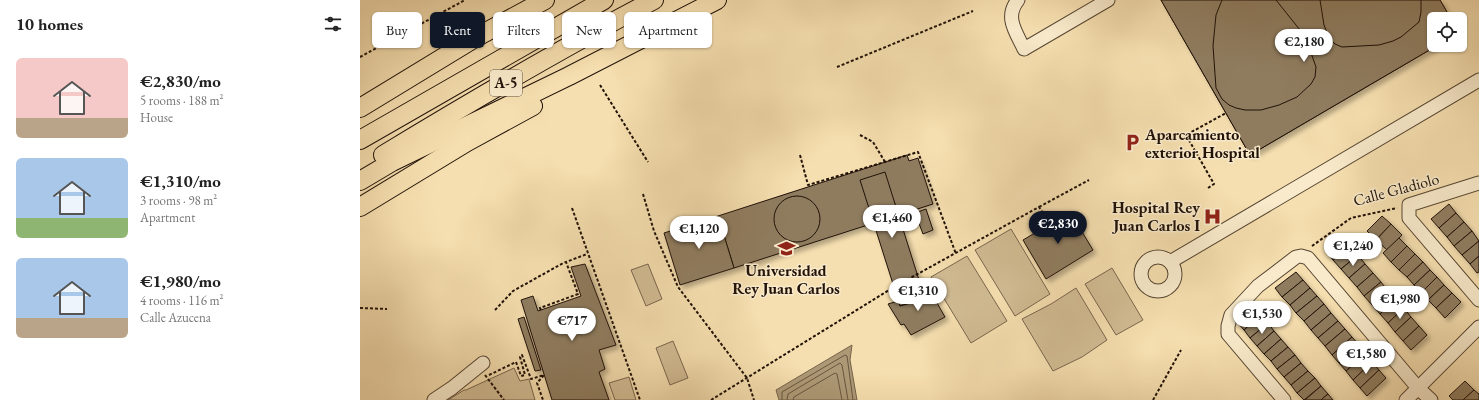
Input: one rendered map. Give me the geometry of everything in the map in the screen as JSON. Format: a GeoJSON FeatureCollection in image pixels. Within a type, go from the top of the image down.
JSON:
{"type":"FeatureCollection","features":[{"type":"Feature","properties":{"kind":"highway"},"geometry":{"type":"LineString","coordinates":[[360,108],[475,38],[545,0]]}},
{"type":"Feature","properties":{"kind":"highway","name":"A-5"},"geometry":{"type":"LineString","coordinates":[[360,140],[604,0]]}},
{"type":"Feature","properties":{"kind":"highway","name":"A-5"},"geometry":{"type":"LineString","coordinates":[[360,169],[467,105],[610,23],[654,0]]}},
{"type":"Feature","properties":{"kind":"highway"},"geometry":{"type":"LineString","coordinates":[[694,12],[717,0]]}},
{"type":"Feature","properties":{"kind":"highway"},"geometry":{"type":"LineString","coordinates":[[360,181],[392,162],[624,48]]}},
{"type":"Feature","properties":{"kind":"highway"},"geometry":{"type":"LineString","coordinates":[[360,207],[468,142],[603,67],[634,48]]}},
{"type":"Feature","properties":{"kind":"street"},"geometry":{"type":"LineString","coordinates":[[1018,0],[1013,6],[1010,18],[1024,49],[1108,0]]}},
{"type":"Feature","properties":{"kind":"street"},"geometry":{"type":"LineString","coordinates":[[1170,262],[1479,80]]}},
{"type":"Feature","properties":{"kind":"street","name":"Calle Gladiolo"},"geometry":{"type":"LineString","coordinates":[[1409,205],[1479,183]]}},
{"type":"Feature","properties":{"kind":"street"},"geometry":{"type":"LineString","coordinates":[[1409,205],[1409,218],[1479,300]]}},
{"type":"Feature","properties":{"kind":"street"},"geometry":{"type":"LineString","coordinates":[[1284,400],[1228,334],[1228,326],[1231,315],[1258,286],[1296,257],[1301,256],[1308,258],[1418,388],[1431,400]]}},
{"type":"Feature","properties":{"kind":"street"},"geometry":{"type":"LineString","coordinates":[[1406,400],[1479,327]]}},
{"type":"Feature","properties":{"kind":"street"},"geometry":{"type":"LineString","coordinates":[[434,400],[452,388],[483,363]]}},
{"type":"Feature","properties":{"kind":"path"},"geometry":{"type":"LineString","coordinates":[[360,57],[465,0]]}},
{"type":"Feature","properties":{"kind":"path"},"geometry":{"type":"LineString","coordinates":[[837,67],[973,11]]}},
{"type":"Feature","properties":{"kind":"path"},"geometry":{"type":"LineString","coordinates":[[600,85],[648,162]]}},
{"type":"Feature","properties":{"kind":"path"},"geometry":{"type":"LineString","coordinates":[[1208,188],[1214,184],[1186,135],[1226,113]]}},
{"type":"Feature","properties":{"kind":"path"},"geometry":{"type":"LineString","coordinates":[[860,135],[873,142],[885,162]]}},
{"type":"Feature","properties":{"kind":"path"},"geometry":{"type":"LineString","coordinates":[[800,155],[808,186],[918,152],[956,254]]}},
{"type":"Feature","properties":{"kind":"path"},"geometry":{"type":"LineString","coordinates":[[711,400],[894,288],[1089,180]]}},
{"type":"Feature","properties":{"kind":"path"},"geometry":{"type":"LineString","coordinates":[[643,194],[654,231],[678,286],[747,378],[754,400]]}},
{"type":"Feature","properties":{"kind":"path","name":"Calle Gladiolo"},"geometry":{"type":"LineString","coordinates":[[1296,257],[1351,218],[1409,205]]}},
{"type":"Feature","properties":{"kind":"path"},"geometry":{"type":"LineString","coordinates":[[572,208],[587,254],[640,400]]}},
{"type":"Feature","properties":{"kind":"path"},"geometry":{"type":"LineString","coordinates":[[1039,208],[1050,224]]}},
{"type":"Feature","properties":{"kind":"path"},"geometry":{"type":"LineString","coordinates":[[494,310],[513,291],[566,262],[587,254]]}},
{"type":"Feature","properties":{"kind":"path"},"geometry":{"type":"LineString","coordinates":[[540,310],[540,308],[578,294],[566,262]]}},
{"type":"Feature","properties":{"kind":"path"},"geometry":{"type":"LineString","coordinates":[[360,308],[387,309]]}},
{"type":"Feature","properties":{"kind":"path"},"geometry":{"type":"LineString","coordinates":[[1153,400],[1181,350]]}},
{"type":"Feature","properties":{"kind":"path"},"geometry":{"type":"LineString","coordinates":[[504,400],[486,377],[516,362],[521,376],[525,375],[520,357],[522,355],[532,379],[544,375],[537,383],[543,400]]}},
{"type":"Feature","properties":{"kind":"shaded area"},"geometry":{"type":"Polygon","coordinates":[[[1011,229],[1050,294],[1015,316],[975,250],[1011,229]]]}},
{"type":"Feature","properties":{"kind":"shaded area"},"geometry":{"type":"Polygon","coordinates":[[[967,256],[1007,321],[971,343],[931,277],[967,256]]]}},
{"type":"Feature","properties":{"kind":"shaded area"},"geometry":{"type":"Polygon","coordinates":[[[648,264],[662,299],[646,306],[631,270],[648,264]]]}},
{"type":"Feature","properties":{"kind":"shaded area"},"geometry":{"type":"Polygon","coordinates":[[[1112,268],[1143,320],[1116,335],[1085,284],[1112,268]]]}},
{"type":"Feature","properties":{"kind":"shaded area"},"geometry":{"type":"Polygon","coordinates":[[[1076,288],[1107,340],[1082,357],[1053,371],[1022,319],[1051,304],[1076,288]]]}},
{"type":"Feature","properties":{"kind":"shaded area"},"geometry":{"type":"Polygon","coordinates":[[[673,341],[688,378],[670,385],[656,348],[673,341]]]}},
{"type":"Feature","properties":{"kind":"shaded area"},"geometry":{"type":"Polygon","coordinates":[[[514,368],[520,381],[529,379],[535,400],[448,400],[464,390],[514,368]]]}},
{"type":"Feature","properties":{"kind":"shaded area"},"geometry":{"type":"Polygon","coordinates":[[[629,377],[636,400],[615,400],[609,383],[629,377]]]}},
{"type":"Feature","properties":{"kind":"water"},"geometry":{"type":"Polygon","coordinates":[[[852,345],[850,360],[857,400],[779,400],[776,390],[852,345]]]}},
{"type":"Feature","properties":{"kind":"building"},"geometry":{"type":"Polygon","coordinates":[[[1161,0],[1222,0],[1216,15],[1213,46],[1216,88],[1222,99],[1229,105],[1245,110],[1261,110],[1279,105],[1297,97],[1311,84],[1315,77],[1316,67],[1310,50],[1300,30],[1276,0],[1320,0],[1324,25],[1329,38],[1335,44],[1342,47],[1379,45],[1393,41],[1401,37],[1419,22],[1421,0],[1440,0],[1447,12],[1427,12],[1427,51],[1250,155],[1161,0]]]}},
{"type":"Feature","properties":{"kind":"building"},"geometry":{"type":"Polygon","coordinates":[[[1161,0],[1440,0],[1447,12],[1427,12],[1427,51],[1250,155],[1161,0]]]}},
{"type":"Feature","properties":{"kind":"building"},"geometry":{"type":"Polygon","coordinates":[[[1222,0],[1276,0],[1300,30],[1310,50],[1316,67],[1315,77],[1311,84],[1297,97],[1279,105],[1261,110],[1245,110],[1236,108],[1229,105],[1222,99],[1216,88],[1213,46],[1216,15],[1222,0]]]}},
{"type":"Feature","properties":{"kind":"building"},"geometry":{"type":"Polygon","coordinates":[[[1320,0],[1421,0],[1421,12],[1419,22],[1401,37],[1393,41],[1379,45],[1342,47],[1335,44],[1329,38],[1324,25],[1320,0]]]}},
{"type":"Feature","properties":{"kind":"building"},"geometry":{"type":"Polygon","coordinates":[[[907,155],[909,161],[918,158],[933,204],[734,268],[718,216],[907,155]]]}},
{"type":"Feature","properties":{"kind":"building"},"geometry":{"type":"Polygon","coordinates":[[[885,172],[925,299],[900,306],[860,180],[885,172]]]}},
{"type":"Feature","properties":{"kind":"building"},"geometry":{"type":"Polygon","coordinates":[[[792,196],[802,196],[810,200],[816,206],[820,214],[820,224],[816,232],[810,238],[802,242],[792,242],[784,238],[778,232],[774,224],[774,214],[778,206],[784,200],[792,196]]]}},
{"type":"Feature","properties":{"kind":"building"},"geometry":{"type":"Polygon","coordinates":[[[1449,204],[1456,213],[1439,228],[1431,219],[1449,204]]]}},
{"type":"Feature","properties":{"kind":"building"},"geometry":{"type":"Polygon","coordinates":[[[926,209],[933,230],[923,234],[915,213],[926,209]]]}},
{"type":"Feature","properties":{"kind":"building"},"geometry":{"type":"Polygon","coordinates":[[[1070,212],[1093,250],[1046,279],[1023,240],[1070,212]]]}},
{"type":"Feature","properties":{"kind":"building"},"geometry":{"type":"Polygon","coordinates":[[[1456,213],[1464,222],[1447,237],[1439,228],[1456,213]]]}},
{"type":"Feature","properties":{"kind":"building"},"geometry":{"type":"Polygon","coordinates":[[[718,216],[734,268],[680,285],[664,233],[718,216]]]}},
{"type":"Feature","properties":{"kind":"building"},"geometry":{"type":"Polygon","coordinates":[[[1382,216],[1391,224],[1376,240],[1367,231],[1382,216]]]}},
{"type":"Feature","properties":{"kind":"building"},"geometry":{"type":"Polygon","coordinates":[[[1464,222],[1472,231],[1454,246],[1447,237],[1464,222]]]}},
{"type":"Feature","properties":{"kind":"building"},"geometry":{"type":"Polygon","coordinates":[[[1391,224],[1402,235],[1387,250],[1376,240],[1391,224]]]}},
{"type":"Feature","properties":{"kind":"building"},"geometry":{"type":"Polygon","coordinates":[[[1472,231],[1479,241],[1462,255],[1454,246],[1472,231]]]}},
{"type":"Feature","properties":{"kind":"building"},"geometry":{"type":"Polygon","coordinates":[[[1342,237],[1350,246],[1333,260],[1326,251],[1342,237]]]}},
{"type":"Feature","properties":{"kind":"building"},"geometry":{"type":"Polygon","coordinates":[[[1399,238],[1407,246],[1391,262],[1383,253],[1399,238]]]}},
{"type":"Feature","properties":{"kind":"building"},"geometry":{"type":"Polygon","coordinates":[[[1479,241],[1479,256],[1470,264],[1462,255],[1479,241]]]}},
{"type":"Feature","properties":{"kind":"building"},"geometry":{"type":"Polygon","coordinates":[[[1350,246],[1358,255],[1341,269],[1333,260],[1350,246]]]}},
{"type":"Feature","properties":{"kind":"building"},"geometry":{"type":"Polygon","coordinates":[[[1407,246],[1415,254],[1399,270],[1391,262],[1407,246]]]}},
{"type":"Feature","properties":{"kind":"building"},"geometry":{"type":"Polygon","coordinates":[[[1415,254],[1423,262],[1407,277],[1399,270],[1415,254]]]}},
{"type":"Feature","properties":{"kind":"building"},"geometry":{"type":"Polygon","coordinates":[[[1358,255],[1365,264],[1349,278],[1341,269],[1358,255]]]}},
{"type":"Feature","properties":{"kind":"building"},"geometry":{"type":"Polygon","coordinates":[[[1479,256],[1479,272],[1477,273],[1470,264],[1479,256]]]}},
{"type":"Feature","properties":{"kind":"building"},"geometry":{"type":"Polygon","coordinates":[[[1423,262],[1430,270],[1414,285],[1407,277],[1423,262]]]}},
{"type":"Feature","properties":{"kind":"building"},"geometry":{"type":"Polygon","coordinates":[[[585,264],[616,345],[599,350],[605,369],[599,372],[609,400],[552,400],[521,300],[533,296],[538,311],[581,296],[571,267],[585,264]]]}},
{"type":"Feature","properties":{"kind":"building"},"geometry":{"type":"Polygon","coordinates":[[[1365,264],[1373,273],[1357,287],[1349,278],[1365,264]]]}},
{"type":"Feature","properties":{"kind":"building"},"geometry":{"type":"Polygon","coordinates":[[[1430,270],[1437,277],[1421,293],[1414,285],[1430,270]]]}},
{"type":"Feature","properties":{"kind":"building"},"geometry":{"type":"Polygon","coordinates":[[[1296,272],[1303,280],[1282,297],[1275,288],[1296,272]]]}},
{"type":"Feature","properties":{"kind":"building"},"geometry":{"type":"Polygon","coordinates":[[[1373,273],[1381,282],[1364,296],[1357,287],[1373,273]]]}},
{"type":"Feature","properties":{"kind":"building"},"geometry":{"type":"Polygon","coordinates":[[[1437,277],[1444,285],[1428,300],[1421,293],[1437,277]]]}},
{"type":"Feature","properties":{"kind":"building"},"geometry":{"type":"Polygon","coordinates":[[[1303,280],[1310,288],[1290,305],[1282,297],[1303,280]]]}},
{"type":"Feature","properties":{"kind":"building"},"geometry":{"type":"Polygon","coordinates":[[[925,282],[945,317],[911,335],[904,324],[901,325],[888,304],[898,301],[900,306],[925,299],[920,284],[925,282]]]}},
{"type":"Feature","properties":{"kind":"building"},"geometry":{"type":"Polygon","coordinates":[[[1381,282],[1388,291],[1372,305],[1364,296],[1381,282]]]}},
{"type":"Feature","properties":{"kind":"building"},"geometry":{"type":"Polygon","coordinates":[[[1444,285],[1452,293],[1436,308],[1428,300],[1444,285]]]}},
{"type":"Feature","properties":{"kind":"building"},"geometry":{"type":"Polygon","coordinates":[[[1310,288],[1317,296],[1296,313],[1290,305],[1310,288]]]}},
{"type":"Feature","properties":{"kind":"building"},"geometry":{"type":"Polygon","coordinates":[[[1388,291],[1396,299],[1380,314],[1372,305],[1388,291]]]}},
{"type":"Feature","properties":{"kind":"building"},"geometry":{"type":"Polygon","coordinates":[[[1452,293],[1461,302],[1445,318],[1436,308],[1452,293]]]}},
{"type":"Feature","properties":{"kind":"building"},"geometry":{"type":"Polygon","coordinates":[[[1317,296],[1324,304],[1304,321],[1296,313],[1317,296]]]}},
{"type":"Feature","properties":{"kind":"building"},"geometry":{"type":"Polygon","coordinates":[[[1396,299],[1404,308],[1388,323],[1380,314],[1396,299]]]}},
{"type":"Feature","properties":{"kind":"building"},"geometry":{"type":"Polygon","coordinates":[[[1324,304],[1331,313],[1311,330],[1304,321],[1324,304]]]}},
{"type":"Feature","properties":{"kind":"building"},"geometry":{"type":"Polygon","coordinates":[[[1254,308],[1261,315],[1244,330],[1237,322],[1254,308]]]}},
{"type":"Feature","properties":{"kind":"building"},"geometry":{"type":"Polygon","coordinates":[[[1404,308],[1411,317],[1395,332],[1388,323],[1404,308]]]}},
{"type":"Feature","properties":{"kind":"building"},"geometry":{"type":"Polygon","coordinates":[[[1331,313],[1338,321],[1318,338],[1311,330],[1331,313]]]}},
{"type":"Feature","properties":{"kind":"building"},"geometry":{"type":"Polygon","coordinates":[[[1261,315],[1268,323],[1250,338],[1244,330],[1261,315]]]}},
{"type":"Feature","properties":{"kind":"building"},"geometry":{"type":"Polygon","coordinates":[[[524,317],[541,370],[535,371],[518,319],[524,317]]]}},
{"type":"Feature","properties":{"kind":"building"},"geometry":{"type":"Polygon","coordinates":[[[1411,317],[1419,326],[1403,341],[1395,332],[1411,317]]]}},
{"type":"Feature","properties":{"kind":"building"},"geometry":{"type":"Polygon","coordinates":[[[1338,321],[1345,329],[1325,346],[1318,338],[1338,321]]]}},
{"type":"Feature","properties":{"kind":"building"},"geometry":{"type":"Polygon","coordinates":[[[1268,323],[1274,331],[1257,346],[1250,338],[1268,323]]]}},
{"type":"Feature","properties":{"kind":"building"},"geometry":{"type":"Polygon","coordinates":[[[1419,326],[1427,335],[1411,350],[1403,341],[1419,326]]]}},
{"type":"Feature","properties":{"kind":"building"},"geometry":{"type":"Polygon","coordinates":[[[1345,329],[1352,337],[1332,355],[1325,346],[1345,329]]]}},
{"type":"Feature","properties":{"kind":"building"},"geometry":{"type":"Polygon","coordinates":[[[1274,331],[1281,339],[1264,354],[1257,346],[1274,331]]]}},
{"type":"Feature","properties":{"kind":"building"},"geometry":{"type":"Polygon","coordinates":[[[1352,337],[1359,345],[1339,363],[1332,355],[1352,337]]]}},
{"type":"Feature","properties":{"kind":"building"},"geometry":{"type":"Polygon","coordinates":[[[1281,339],[1288,347],[1271,361],[1264,354],[1281,339]]]}},
{"type":"Feature","properties":{"kind":"building"},"geometry":{"type":"Polygon","coordinates":[[[1359,345],[1366,354],[1346,371],[1339,363],[1359,345]]]}},
{"type":"Feature","properties":{"kind":"building"},"geometry":{"type":"Polygon","coordinates":[[[1288,347],[1295,355],[1277,369],[1271,361],[1288,347]]]}},
{"type":"Feature","properties":{"kind":"building"},"geometry":{"type":"Polygon","coordinates":[[[1366,354],[1372,362],[1353,380],[1346,371],[1366,354]]]}},
{"type":"Feature","properties":{"kind":"building"},"geometry":{"type":"Polygon","coordinates":[[[1295,355],[1301,363],[1284,377],[1277,369],[1295,355]]]}},
{"type":"Feature","properties":{"kind":"building"},"geometry":{"type":"Polygon","coordinates":[[[1372,362],[1379,370],[1360,388],[1353,380],[1372,362]]]}},
{"type":"Feature","properties":{"kind":"building"},"geometry":{"type":"Polygon","coordinates":[[[1301,363],[1308,371],[1291,385],[1284,377],[1301,363]]]}},
{"type":"Feature","properties":{"kind":"building"},"geometry":{"type":"Polygon","coordinates":[[[1379,370],[1386,378],[1367,396],[1360,388],[1379,370]]]}},
{"type":"Feature","properties":{"kind":"building"},"geometry":{"type":"Polygon","coordinates":[[[1308,371],[1315,378],[1297,393],[1291,385],[1308,371]]]}},
{"type":"Feature","properties":{"kind":"building"},"geometry":{"type":"Polygon","coordinates":[[[1315,378],[1321,386],[1304,400],[1297,393],[1315,378]]]}},
{"type":"Feature","properties":{"kind":"building"},"geometry":{"type":"Polygon","coordinates":[[[1465,381],[1474,390],[1463,400],[1453,400],[1449,396],[1465,381]]]}},
{"type":"Feature","properties":{"kind":"building"},"geometry":{"type":"Polygon","coordinates":[[[1321,386],[1328,394],[1321,400],[1305,400],[1321,386]]]}},
{"type":"Feature","properties":{"kind":"building"},"geometry":{"type":"Polygon","coordinates":[[[1474,390],[1479,394],[1479,400],[1463,400],[1474,390]]]}},
{"type":"Feature","properties":{"kind":"building"},"geometry":{"type":"Polygon","coordinates":[[[1328,394],[1333,400],[1321,400],[1328,394]]]}},
{"type":"Feature","properties":{"kind":"place","name":"Aparcamiento exterior Hospital"},"geometry":{"type":"Point","coordinates":[1132,143]}},
{"type":"Feature","properties":{"kind":"place","name":"Hospital Rey Juan Carlos I"},"geometry":{"type":"Point","coordinates":[1213,216]}},
{"type":"Feature","properties":{"kind":"place","name":"Universidad Rey Juan Carlos"},"geometry":{"type":"Point","coordinates":[786,249]}}]}
